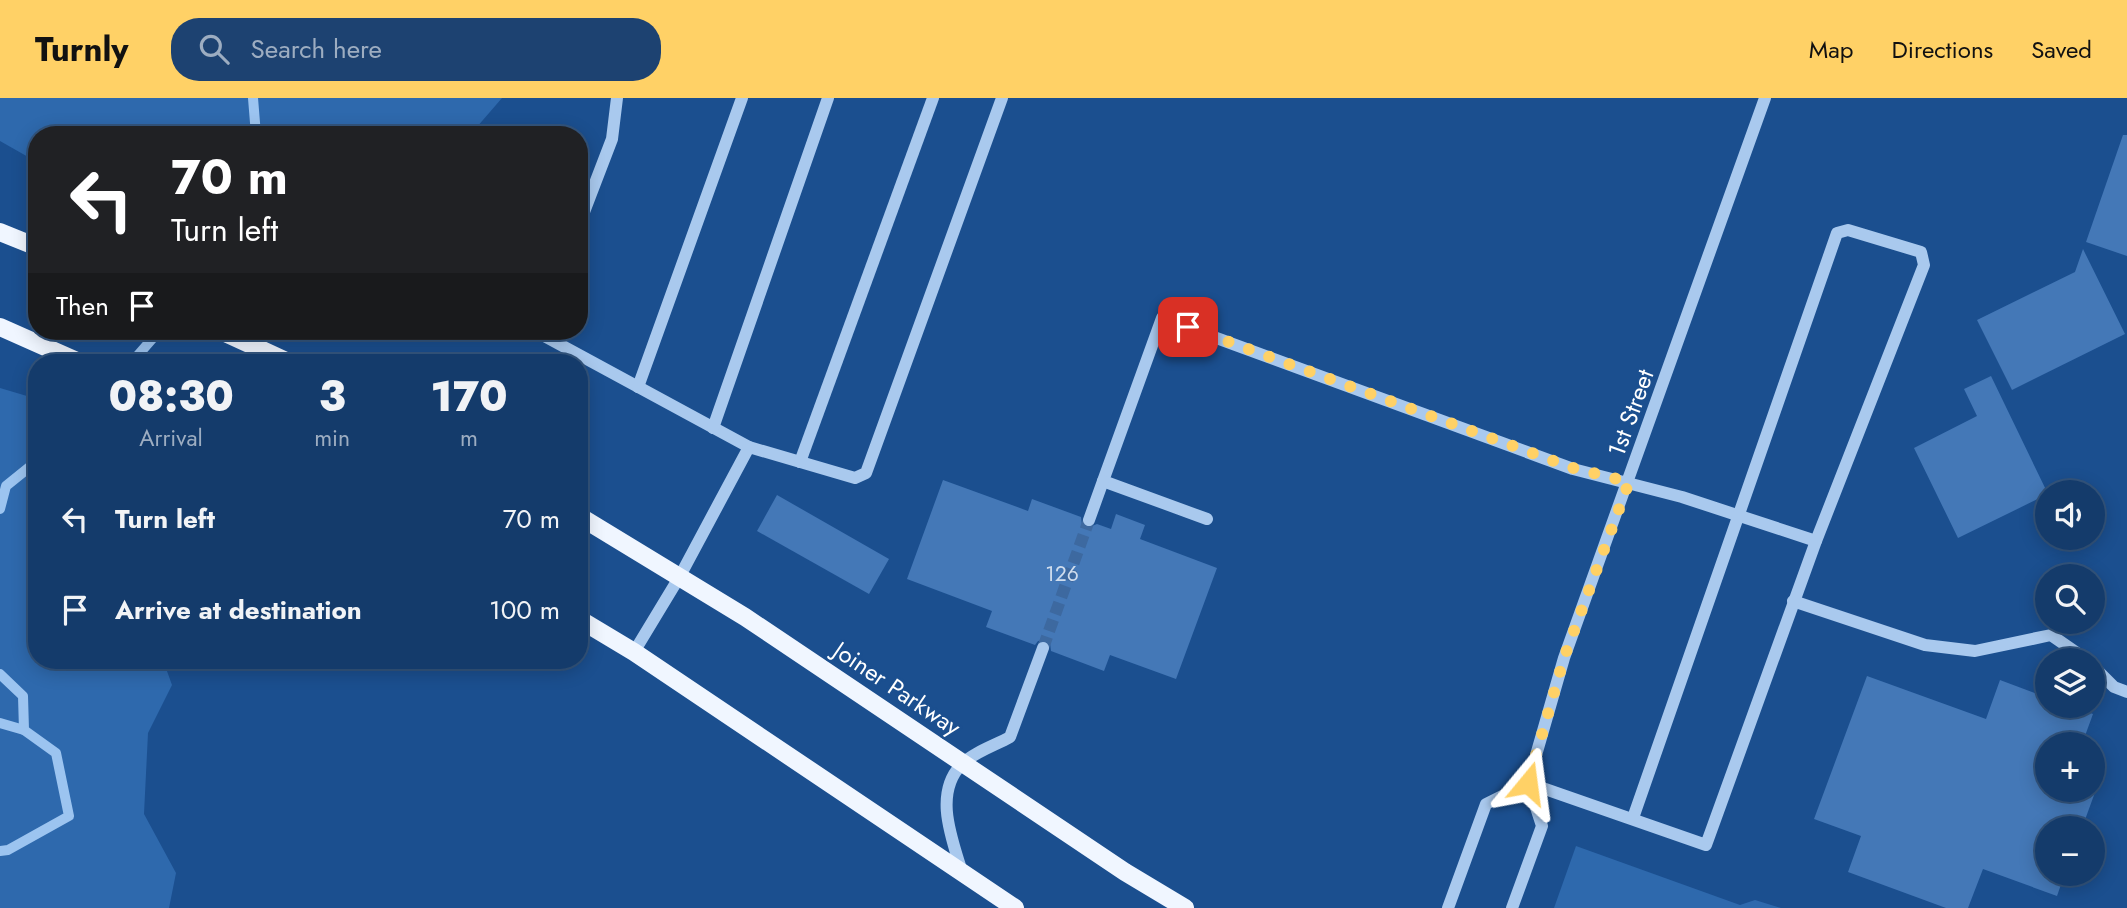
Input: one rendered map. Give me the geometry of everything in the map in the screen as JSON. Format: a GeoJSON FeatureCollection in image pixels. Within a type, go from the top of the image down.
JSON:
{"type":"FeatureCollection","features":[{"type":"Feature","properties":{"kind":"main road"},"geometry":{"type":"LineString","coordinates":[[0,232],[28,243]]}},
{"type":"Feature","properties":{"kind":"main road"},"geometry":{"type":"LineString","coordinates":[[0,327],[28,339]]}},
{"type":"Feature","properties":{"kind":"main road"},"geometry":{"type":"LineString","coordinates":[[31,340],[61,354]]}},
{"type":"Feature","properties":{"kind":"main road"},"geometry":{"type":"LineString","coordinates":[[240,340],[270,354]]}},
{"type":"Feature","properties":{"kind":"main road","name":"Joiner Parkway"},"geometry":{"type":"LineString","coordinates":[[588,521],[745,617],[1125,872],[1185,908]]}},
{"type":"Feature","properties":{"kind":"main road"},"geometry":{"type":"LineString","coordinates":[[588,624],[634,652],[1015,908]]}},
{"type":"Feature","properties":{"kind":"street"},"geometry":{"type":"LineString","coordinates":[[588,202],[612,139],[617,98]]}},
{"type":"Feature","properties":{"kind":"street"},"geometry":{"type":"LineString","coordinates":[[638,387],[742,98]]}},
{"type":"Feature","properties":{"kind":"street"},"geometry":{"type":"LineString","coordinates":[[713,428],[828,98]]}},
{"type":"Feature","properties":{"kind":"street"},"geometry":{"type":"LineString","coordinates":[[800,462],[933,98]]}},
{"type":"Feature","properties":{"kind":"street"},"geometry":{"type":"LineString","coordinates":[[588,360],[749,447],[855,478],[866,473],[1002,98]]}},
{"type":"Feature","properties":{"kind":"street","name":"1st Street"},"geometry":{"type":"LineString","coordinates":[[1528,783],[1564,658],[1765,98]]}},
{"type":"Feature","properties":{"kind":"street"},"geometry":{"type":"LineString","coordinates":[[1448,908],[1486,804],[1528,783],[1706,845],[1793,601],[1924,265],[1921,252],[1848,230],[1837,233],[1741,515],[1633,818]]}},
{"type":"Feature","properties":{"kind":"street"},"geometry":{"type":"LineString","coordinates":[[1089,520],[1162,317],[1573,468],[1741,515],[1816,541]]}},
{"type":"Feature","properties":{"kind":"street"},"geometry":{"type":"LineString","coordinates":[[552,340],[577,354]]}},
{"type":"Feature","properties":{"kind":"street"},"geometry":{"type":"LineString","coordinates":[[634,652],[680,576],[749,447]]}},
{"type":"Feature","properties":{"kind":"street"},"geometry":{"type":"LineString","coordinates":[[1103,481],[1207,520]]}},
{"type":"Feature","properties":{"kind":"street"},"geometry":{"type":"LineString","coordinates":[[1793,601],[1925,645],[1975,651],[2051,635],[2070,648]]}},
{"type":"Feature","properties":{"kind":"street"},"geometry":{"type":"LineString","coordinates":[[962,872],[946,820],[949,784],[963,763],[1010,737],[1043,648]]}},
{"type":"Feature","properties":{"kind":"street"},"geometry":{"type":"LineString","coordinates":[[2105,678],[2114,687],[2127,692]]}},
{"type":"Feature","properties":{"kind":"street"},"geometry":{"type":"LineString","coordinates":[[1512,908],[1542,826],[1528,783]]}},
{"type":"Feature","properties":{"kind":"shaded area"},"geometry":{"type":"Polygon","coordinates":[[[0,98],[502,98],[478,126],[28,126],[28,157],[0,141],[0,98]]]}},
{"type":"Feature","properties":{"kind":"shaded area"},"geometry":{"type":"Polygon","coordinates":[[[0,388],[28,396],[28,669],[166,669],[172,685],[148,733],[144,814],[176,873],[169,908],[0,908],[0,388]]]}},
{"type":"Feature","properties":{"kind":"shaded area"},"geometry":{"type":"Polygon","coordinates":[[[1576,846],[1740,905],[1755,900],[1781,908],[1554,908],[1576,846]]]}},
{"type":"Feature","properties":{"kind":"building"},"geometry":{"type":"Polygon","coordinates":[[[2123,135],[2127,135],[2127,256],[2086,242],[2123,135]]]}},
{"type":"Feature","properties":{"kind":"building"},"geometry":{"type":"Polygon","coordinates":[[[2083,249],[2125,334],[2012,390],[1977,320],[2075,272],[2083,249]]]}},
{"type":"Feature","properties":{"kind":"building"},"geometry":{"type":"Polygon","coordinates":[[[1991,376],[2041,480],[2035,480],[2035,500],[1958,538],[1914,448],[1977,416],[1964,389],[1991,376]]]}},
{"type":"Feature","properties":{"kind":"building"},"geometry":{"type":"Polygon","coordinates":[[[943,480],[1028,511],[1032,499],[1081,517],[1082,525],[1087,528],[1097,524],[1111,529],[1116,514],[1145,525],[1140,539],[1217,568],[1176,679],[1110,655],[1104,671],[1051,651],[1050,643],[1045,640],[1038,641],[1035,645],[986,627],[992,611],[907,579],[943,480]]]}},
{"type":"Feature","properties":{"kind":"building"},"geometry":{"type":"Polygon","coordinates":[[[777,495],[889,559],[869,594],[757,531],[777,495]]]}},
{"type":"Feature","properties":{"kind":"building"},"geometry":{"type":"Polygon","coordinates":[[[1867,676],[1986,719],[2000,680],[2035,693],[2035,718],[2092,718],[2086,732],[2035,732],[2035,802],[2091,802],[2086,816],[2035,816],[2035,886],[2060,886],[2057,896],[1983,869],[1968,908],[1946,908],[1848,872],[1861,836],[1814,819],[1867,676]]]}},
{"type":"Feature","properties":{"kind":"waterway"},"geometry":{"type":"LineString","coordinates":[[253,98],[255,126]]}},
{"type":"Feature","properties":{"kind":"waterway"},"geometry":{"type":"LineString","coordinates":[[139,354],[151,340]]}},
{"type":"Feature","properties":{"kind":"waterway"},"geometry":{"type":"LineString","coordinates":[[0,509],[6,486],[28,468]]}},
{"type":"Feature","properties":{"kind":"waterway"},"geometry":{"type":"LineString","coordinates":[[0,674],[23,696],[24,730],[56,753],[69,816],[8,850],[0,851]]}},
{"type":"Feature","properties":{"kind":"waterway"},"geometry":{"type":"LineString","coordinates":[[0,723],[24,730]]}},
{"type":"Feature","properties":{"kind":"tunnel"},"geometry":{"type":"LineString","coordinates":[[1043,648],[1089,520]]}},
{"type":"Feature","properties":{"kind":"route"},"geometry":{"type":"LineString","coordinates":[[1188,327],[1573,468],[1629,482],[1564,658],[1528,783]]}}]}
